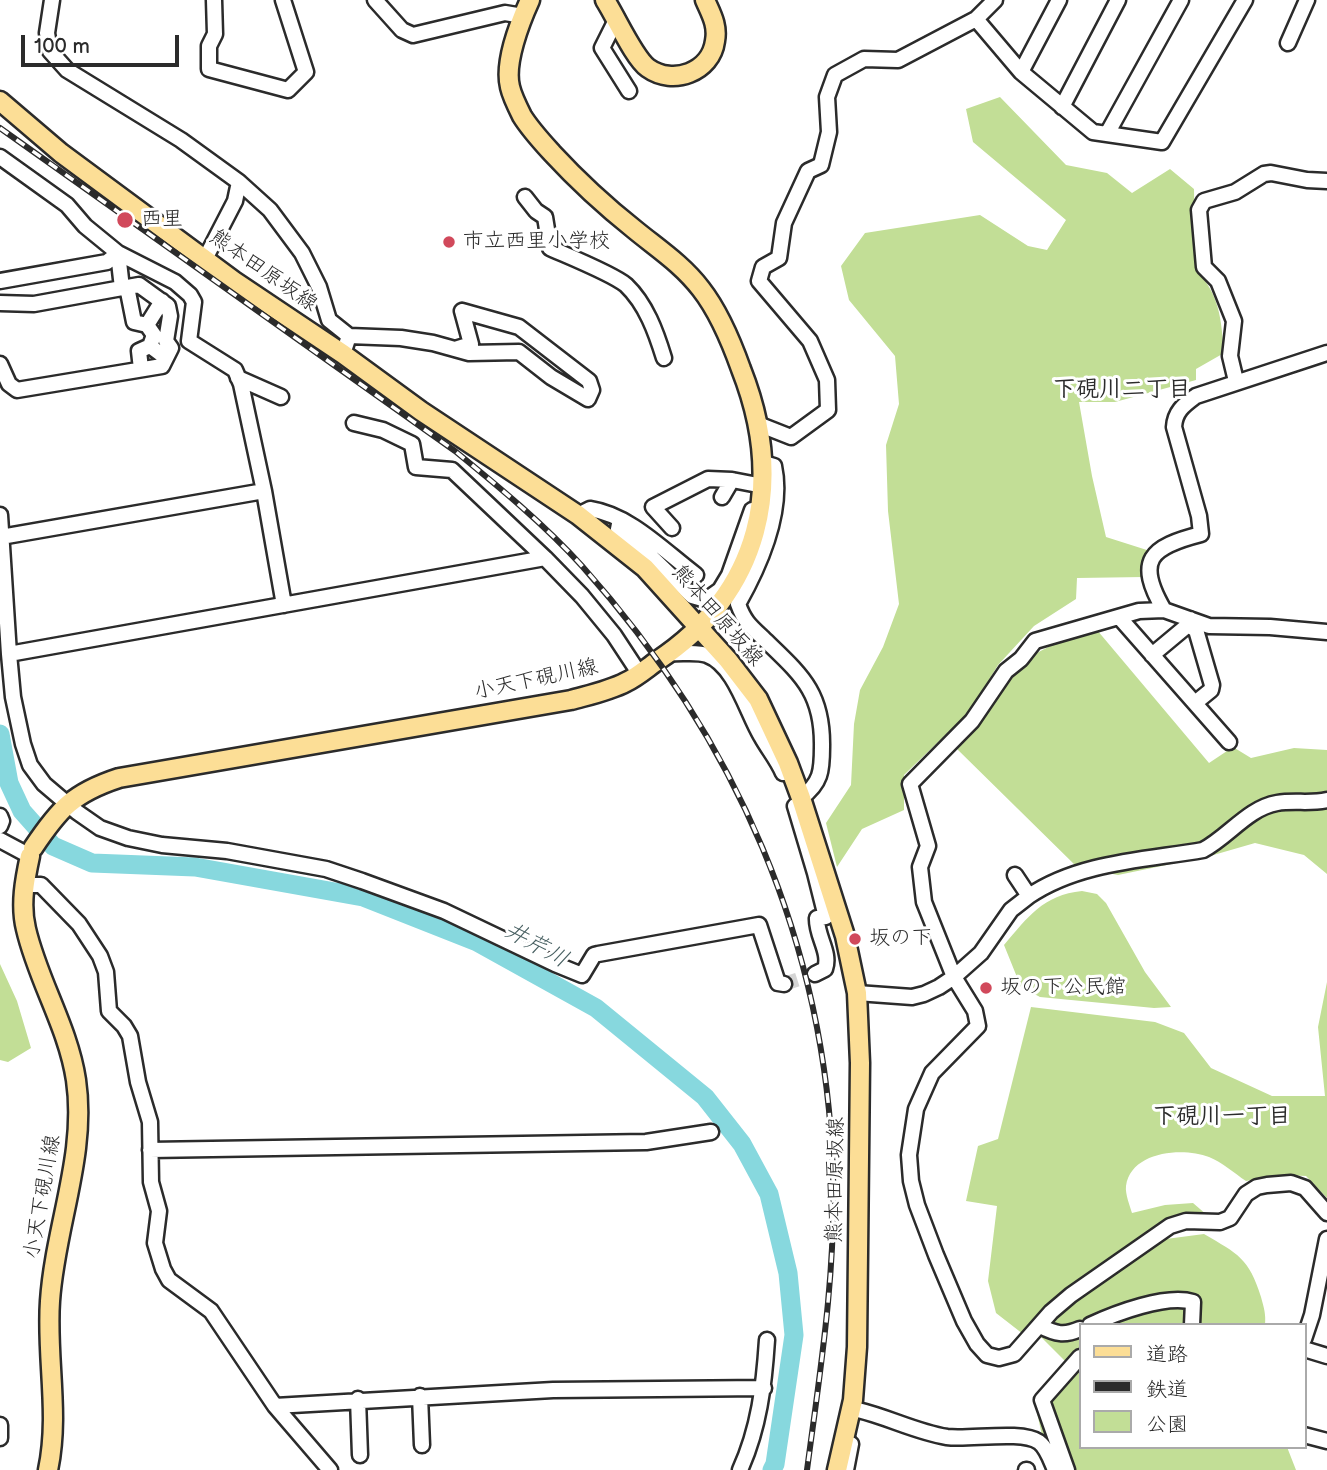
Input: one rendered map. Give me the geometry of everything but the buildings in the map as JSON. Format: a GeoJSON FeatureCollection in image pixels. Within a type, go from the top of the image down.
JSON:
{"type":"FeatureCollection","features":[{"type":"Feature","properties":{"kind":"main road"},"geometry":{"type":"LineString","coordinates":[[605,0],[639,59],[662,76],[682,76],[696,71],[707,59],[715,44],[716,27],[705,0]]}},
{"type":"Feature","properties":{"kind":"main road","name":"小天下硯川線"},"geometry":{"type":"LineString","coordinates":[[48,1470],[53,1444],[50,1301],[54,1263],[77,1151],[79,1110],[76,1078],[67,1043],[25,928],[25,885],[34,848],[49,823],[65,806],[95,786],[119,778],[571,700],[628,681],[700,628],[726,597],[749,551],[759,521],[764,463],[750,391],[733,346],[719,316],[701,289],[680,266],[574,177],[524,118],[509,86],[510,65],[526,8]]}},
{"type":"Feature","properties":{"kind":"main road","name":"熊本田原坂線"},"geometry":{"type":"LineString","coordinates":[[0,101],[61,153],[205,259],[421,411],[578,515],[645,568],[700,628],[758,699],[788,763],[801,799],[818,869],[845,936],[857,993],[860,1076],[857,1347],[853,1400],[837,1470]]}},
{"type":"Feature","properties":{"kind":"street"},"geometry":{"type":"LineString","coordinates":[[52,0],[47,33],[50,51],[67,70],[181,140],[239,181],[270,210],[302,253],[319,286],[329,320],[349,336],[401,338],[469,353],[519,352],[574,392],[588,399],[592,390],[589,381],[581,374],[519,327],[462,311],[471,344],[455,349]]}},
{"type":"Feature","properties":{"kind":"street"},"geometry":{"type":"LineString","coordinates":[[214,0],[215,34],[209,46],[209,69],[288,90],[306,72],[283,0]]}},
{"type":"Feature","properties":{"kind":"street"},"geometry":{"type":"LineString","coordinates":[[375,0],[402,30],[413,35],[526,8]]}},
{"type":"Feature","properties":{"kind":"street"},"geometry":{"type":"LineString","coordinates":[[758,424],[791,437],[828,410],[827,380],[810,341],[759,281],[763,267],[779,258],[784,223],[808,171],[821,165],[829,132],[827,97],[835,75],[863,59],[898,60],[976,19],[995,0]]}},
{"type":"Feature","properties":{"kind":"street"},"geometry":{"type":"LineString","coordinates":[[1021,72],[1059,0]]}},
{"type":"Feature","properties":{"kind":"street"},"geometry":{"type":"LineString","coordinates":[[1062,107],[1118,0]]}},
{"type":"Feature","properties":{"kind":"street"},"geometry":{"type":"LineString","coordinates":[[1107,134],[1181,0]]}},
{"type":"Feature","properties":{"kind":"street"},"geometry":{"type":"LineString","coordinates":[[976,19],[1021,72],[1093,132],[1162,142],[1245,0]]}},
{"type":"Feature","properties":{"kind":"street"},"geometry":{"type":"LineString","coordinates":[[1288,43],[1307,0]]}},
{"type":"Feature","properties":{"kind":"street"},"geometry":{"type":"LineString","coordinates":[[617,18],[602,48],[629,92]]}},
{"type":"Feature","properties":{"kind":"street"},"geometry":{"type":"LineString","coordinates":[[0,157],[67,205],[85,226],[118,253],[175,282],[190,295],[194,302],[190,341],[235,370],[239,378],[264,491],[284,605]]}},
{"type":"Feature","properties":{"kind":"street"},"geometry":{"type":"LineString","coordinates":[[1236,381],[1230,356],[1234,321],[1218,281],[1203,267],[1199,210],[1203,201],[1234,192],[1264,174],[1327,181]]}},
{"type":"Feature","properties":{"kind":"street"},"geometry":{"type":"LineString","coordinates":[[205,259],[235,201],[239,181]]}},
{"type":"Feature","properties":{"kind":"street"},"geometry":{"type":"LineString","coordinates":[[525,197],[536,211],[545,216],[550,248],[624,283],[641,304],[656,330],[664,358]]}},
{"type":"Feature","properties":{"kind":"street"},"geometry":{"type":"LineString","coordinates":[[0,281],[107,262],[118,253]]}},
{"type":"Feature","properties":{"kind":"street"},"geometry":{"type":"LineString","coordinates":[[118,253],[124,288],[141,324],[154,334],[144,349],[142,369]]}},
{"type":"Feature","properties":{"kind":"street"},"geometry":{"type":"LineString","coordinates":[[0,303],[34,304],[139,285],[168,306],[170,316],[166,341],[171,348],[162,366],[17,390],[9,384],[0,364]]}},
{"type":"Feature","properties":{"kind":"street"},"geometry":{"type":"LineString","coordinates":[[141,324],[162,301]]}},
{"type":"Feature","properties":{"kind":"street"},"geometry":{"type":"LineString","coordinates":[[343,354],[349,336]]}},
{"type":"Feature","properties":{"kind":"street"},"geometry":{"type":"LineString","coordinates":[[144,349],[166,358]]}},
{"type":"Feature","properties":{"kind":"street"},"geometry":{"type":"LineString","coordinates":[[1164,610],[1149,580],[1149,567],[1157,551],[1170,542],[1200,534],[1199,516],[1174,427],[1174,419],[1180,409],[1196,396],[1327,353]]}},
{"type":"Feature","properties":{"kind":"street"},"geometry":{"type":"LineString","coordinates":[[239,378],[281,397]]}},
{"type":"Feature","properties":{"kind":"street"},"geometry":{"type":"LineString","coordinates":[[354,423],[383,430],[412,444],[416,467],[452,470],[582,596],[614,635],[639,673]]}},
{"type":"Feature","properties":{"kind":"street"},"geometry":{"type":"LineString","coordinates":[[764,463],[774,466],[774,509],[764,550],[738,604],[743,619],[809,685],[819,710],[823,729],[819,777],[813,789],[801,799]]}},
{"type":"Feature","properties":{"kind":"street"},"geometry":{"type":"LineString","coordinates":[[620,519],[618,528],[692,596],[706,600],[720,590],[729,575],[760,485],[708,479],[653,507],[672,528]]}},
{"type":"Feature","properties":{"kind":"street"},"geometry":{"type":"LineString","coordinates":[[723,497],[732,480]]}},
{"type":"Feature","properties":{"kind":"street"},"geometry":{"type":"LineString","coordinates":[[1,537],[264,491]]}},
{"type":"Feature","properties":{"kind":"street"},"geometry":{"type":"LineString","coordinates":[[578,515],[590,509],[620,519],[696,575]]}},
{"type":"Feature","properties":{"kind":"street"},"geometry":{"type":"LineString","coordinates":[[0,515],[13,697],[30,765],[65,806],[100,828],[128,838],[162,845],[227,850],[326,869],[444,911],[582,975],[594,955],[758,925],[778,983],[784,984]]}},
{"type":"Feature","properties":{"kind":"street"},"geometry":{"type":"LineString","coordinates":[[9,654],[545,558]]}},
{"type":"Feature","properties":{"kind":"street"},"geometry":{"type":"LineString","coordinates":[[1327,632],[1209,626],[1189,622],[1164,610],[1139,611],[1035,641],[1021,659],[1006,671],[972,721],[910,783],[928,846],[920,867],[924,902],[954,977],[975,1011],[978,1026],[932,1073],[921,1093],[909,1154],[911,1181],[936,1255],[976,1344],[987,1355],[999,1358],[1014,1354],[1051,1312],[1170,1226],[1186,1221],[1220,1222],[1230,1218],[1246,1194],[1257,1186],[1291,1183],[1305,1188],[1327,1213]]}},
{"type":"Feature","properties":{"kind":"street"},"geometry":{"type":"LineString","coordinates":[[1119,617],[1229,742]]}},
{"type":"Feature","properties":{"kind":"street"},"geometry":{"type":"LineString","coordinates":[[1152,655],[1189,622]]}},
{"type":"Feature","properties":{"kind":"street"},"geometry":{"type":"LineString","coordinates":[[1189,622],[1196,630],[1212,685],[1211,690],[1195,703]]}},
{"type":"Feature","properties":{"kind":"street"},"geometry":{"type":"LineString","coordinates":[[669,653],[707,655],[721,664],[738,688],[760,736],[778,760],[818,869],[826,917],[817,918],[816,926],[827,963],[825,969],[815,974]]}},
{"type":"Feature","properties":{"kind":"street"},"geometry":{"type":"LineString","coordinates":[[857,993],[912,997],[925,994],[954,977],[981,953],[996,927],[1011,910],[1047,884],[1069,875],[1203,850],[1218,842],[1259,810],[1277,803],[1327,800]]}},
{"type":"Feature","properties":{"kind":"street"},"geometry":{"type":"LineString","coordinates":[[0,816],[0,826]]}},
{"type":"Feature","properties":{"kind":"street"},"geometry":{"type":"LineString","coordinates":[[0,840],[34,848]]}},
{"type":"Feature","properties":{"kind":"street"},"geometry":{"type":"LineString","coordinates":[[1015,875],[1029,896]]}},
{"type":"Feature","properties":{"kind":"street"},"geometry":{"type":"LineString","coordinates":[[25,885],[41,885],[79,924],[100,956],[106,972],[109,1011],[130,1036],[138,1082],[150,1122],[151,1182],[159,1211],[155,1243],[163,1269],[169,1280],[211,1311],[275,1406],[330,1470]]}},
{"type":"Feature","properties":{"kind":"street"},"geometry":{"type":"LineString","coordinates":[[150,1150],[646,1142],[710,1132]]}},
{"type":"Feature","properties":{"kind":"street"},"geometry":{"type":"LineString","coordinates":[[1306,1333],[1327,1239]]}},
{"type":"Feature","properties":{"kind":"street"},"geometry":{"type":"LineString","coordinates":[[1096,1323],[1139,1308],[1181,1298],[1193,1302],[1192,1323]]}},
{"type":"Feature","properties":{"kind":"street"},"geometry":{"type":"LineString","coordinates":[[1040,1326],[1055,1334],[1066,1335],[1078,1330]]}},
{"type":"Feature","properties":{"kind":"street"},"geometry":{"type":"LineString","coordinates":[[740,1470],[752,1443],[764,1388],[767,1340]]}},
{"type":"Feature","properties":{"kind":"street"},"geometry":{"type":"LineString","coordinates":[[1306,1350],[1327,1356]]}},
{"type":"Feature","properties":{"kind":"street"},"geometry":{"type":"LineString","coordinates":[[1066,1470],[1042,1400],[1078,1359]]}},
{"type":"Feature","properties":{"kind":"street"},"geometry":{"type":"LineString","coordinates":[[846,1470],[862,1386]]}},
{"type":"Feature","properties":{"kind":"street"},"geometry":{"type":"LineString","coordinates":[[275,1406],[358,1399],[553,1390],[764,1388]]}},
{"type":"Feature","properties":{"kind":"street"},"geometry":{"type":"LineString","coordinates":[[420,1396],[422,1445]]}},
{"type":"Feature","properties":{"kind":"street"},"geometry":{"type":"LineString","coordinates":[[358,1399],[360,1455]]}},
{"type":"Feature","properties":{"kind":"street"},"geometry":{"type":"LineString","coordinates":[[858,1410],[948,1437],[1020,1437],[1037,1440],[1044,1447],[1054,1470]]}},
{"type":"Feature","properties":{"kind":"street"},"geometry":{"type":"LineString","coordinates":[[0,1426],[0,1438]]}},
{"type":"Feature","properties":{"kind":"street"},"geometry":{"type":"LineString","coordinates":[[1306,1435],[1327,1441]]}},
{"type":"Feature","properties":{"kind":"green space"},"geometry":{"type":"Polygon","coordinates":[[[1000,97],[1066,165],[1107,173],[1132,193],[1170,169],[1194,189],[1195,268],[1210,288],[1218,308],[1224,353],[1196,369],[1196,380],[1115,402],[1079,402],[1106,537],[1150,551],[1144,577],[1077,578],[1076,599],[1034,626],[998,665],[970,711],[904,775],[904,810],[862,829],[837,867],[826,823],[851,785],[854,724],[860,690],[883,647],[899,604],[888,511],[886,445],[899,404],[895,356],[849,300],[841,266],[865,233],[980,215],[1028,246],[1047,250],[1066,220],[973,142],[966,109],[1000,97]]]}},
{"type":"Feature","properties":{"kind":"green space"},"geometry":{"type":"Polygon","coordinates":[[[1097,630],[1209,763],[1233,747],[1251,758],[1294,748],[1327,750],[1327,874],[1304,855],[1255,843],[1210,856],[1118,875],[1077,867],[957,749],[1002,686],[1022,664],[1047,647],[1097,630]]]}},
{"type":"Feature","properties":{"kind":"green space"},"geometry":{"type":"Polygon","coordinates":[[[1082,891],[1097,894],[1106,903],[1145,972],[1171,1007],[1154,1008],[1040,997],[1021,987],[1004,945],[1037,909],[1047,902],[1068,893],[1082,891]]]}},
{"type":"Feature","properties":{"kind":"green space"},"geometry":{"type":"Polygon","coordinates":[[[0,964],[17,1001],[31,1048],[8,1062],[0,1060],[0,964]]]}},
{"type":"Feature","properties":{"kind":"green space"},"geometry":{"type":"Polygon","coordinates":[[[1327,982],[1327,1198],[1306,1176],[1285,1175],[1246,1181],[1209,1157],[1198,1154],[1173,1153],[1148,1159],[1137,1165],[1126,1186],[1132,1213],[1165,1205],[1193,1203],[1207,1215],[1189,1217],[1023,1334],[996,1313],[988,1281],[997,1206],[966,1201],[978,1146],[998,1139],[1031,1007],[1155,1022],[1184,1033],[1211,1068],[1272,1096],[1325,1096],[1318,1027],[1327,982]]]}},
{"type":"Feature","properties":{"kind":"green space"},"geometry":{"type":"Polygon","coordinates":[[[1204,1234],[1234,1252],[1252,1274],[1261,1297],[1265,1323],[1078,1323],[1078,1449],[1288,1449],[1296,1470],[1050,1470],[1036,1397],[1067,1363],[1040,1336],[1063,1310],[1166,1239],[1204,1234]]]}},
{"type":"Feature","properties":{"kind":"waterway","name":"井芹川"},"geometry":{"type":"LineString","coordinates":[[0,734],[9,783],[22,811],[53,846],[92,863],[195,867],[363,897],[477,942],[596,1008],[705,1097],[742,1144],[769,1194],[788,1273],[794,1335],[772,1470]]}},
{"type":"Feature","properties":{"kind":"tunnel"},"geometry":{"type":"LineString","coordinates":[[784,984],[815,974]]}},
{"type":"Feature","properties":{"kind":"railway"},"geometry":{"type":"LineString","coordinates":[[0,128],[455,451],[488,478],[582,566],[636,632],[685,701],[727,773],[762,847],[791,925],[812,1005],[826,1088],[833,1173],[832,1248],[826,1322],[807,1470]]}},
{"type":"Feature","properties":{"kind":"place","name":"西里"},"geometry":{"type":"Point","coordinates":[125,220]}},
{"type":"Feature","properties":{"kind":"place","name":"市立西里小学校"},"geometry":{"type":"Point","coordinates":[449,242]}},
{"type":"Feature","properties":{"kind":"place","name":"坂の下"},"geometry":{"type":"Point","coordinates":[855,939]}},
{"type":"Feature","properties":{"kind":"place","name":"坂の下公民館"},"geometry":{"type":"Point","coordinates":[986,988]}},
{"type":"Feature","properties":{"kind":"district","name":"下硯川二丁目"},"geometry":{"type":"Point","coordinates":[1122,390]}},
{"type":"Feature","properties":{"kind":"district","name":"下硯川一丁目"},"geometry":{"type":"Point","coordinates":[1222,1117]}}]}
